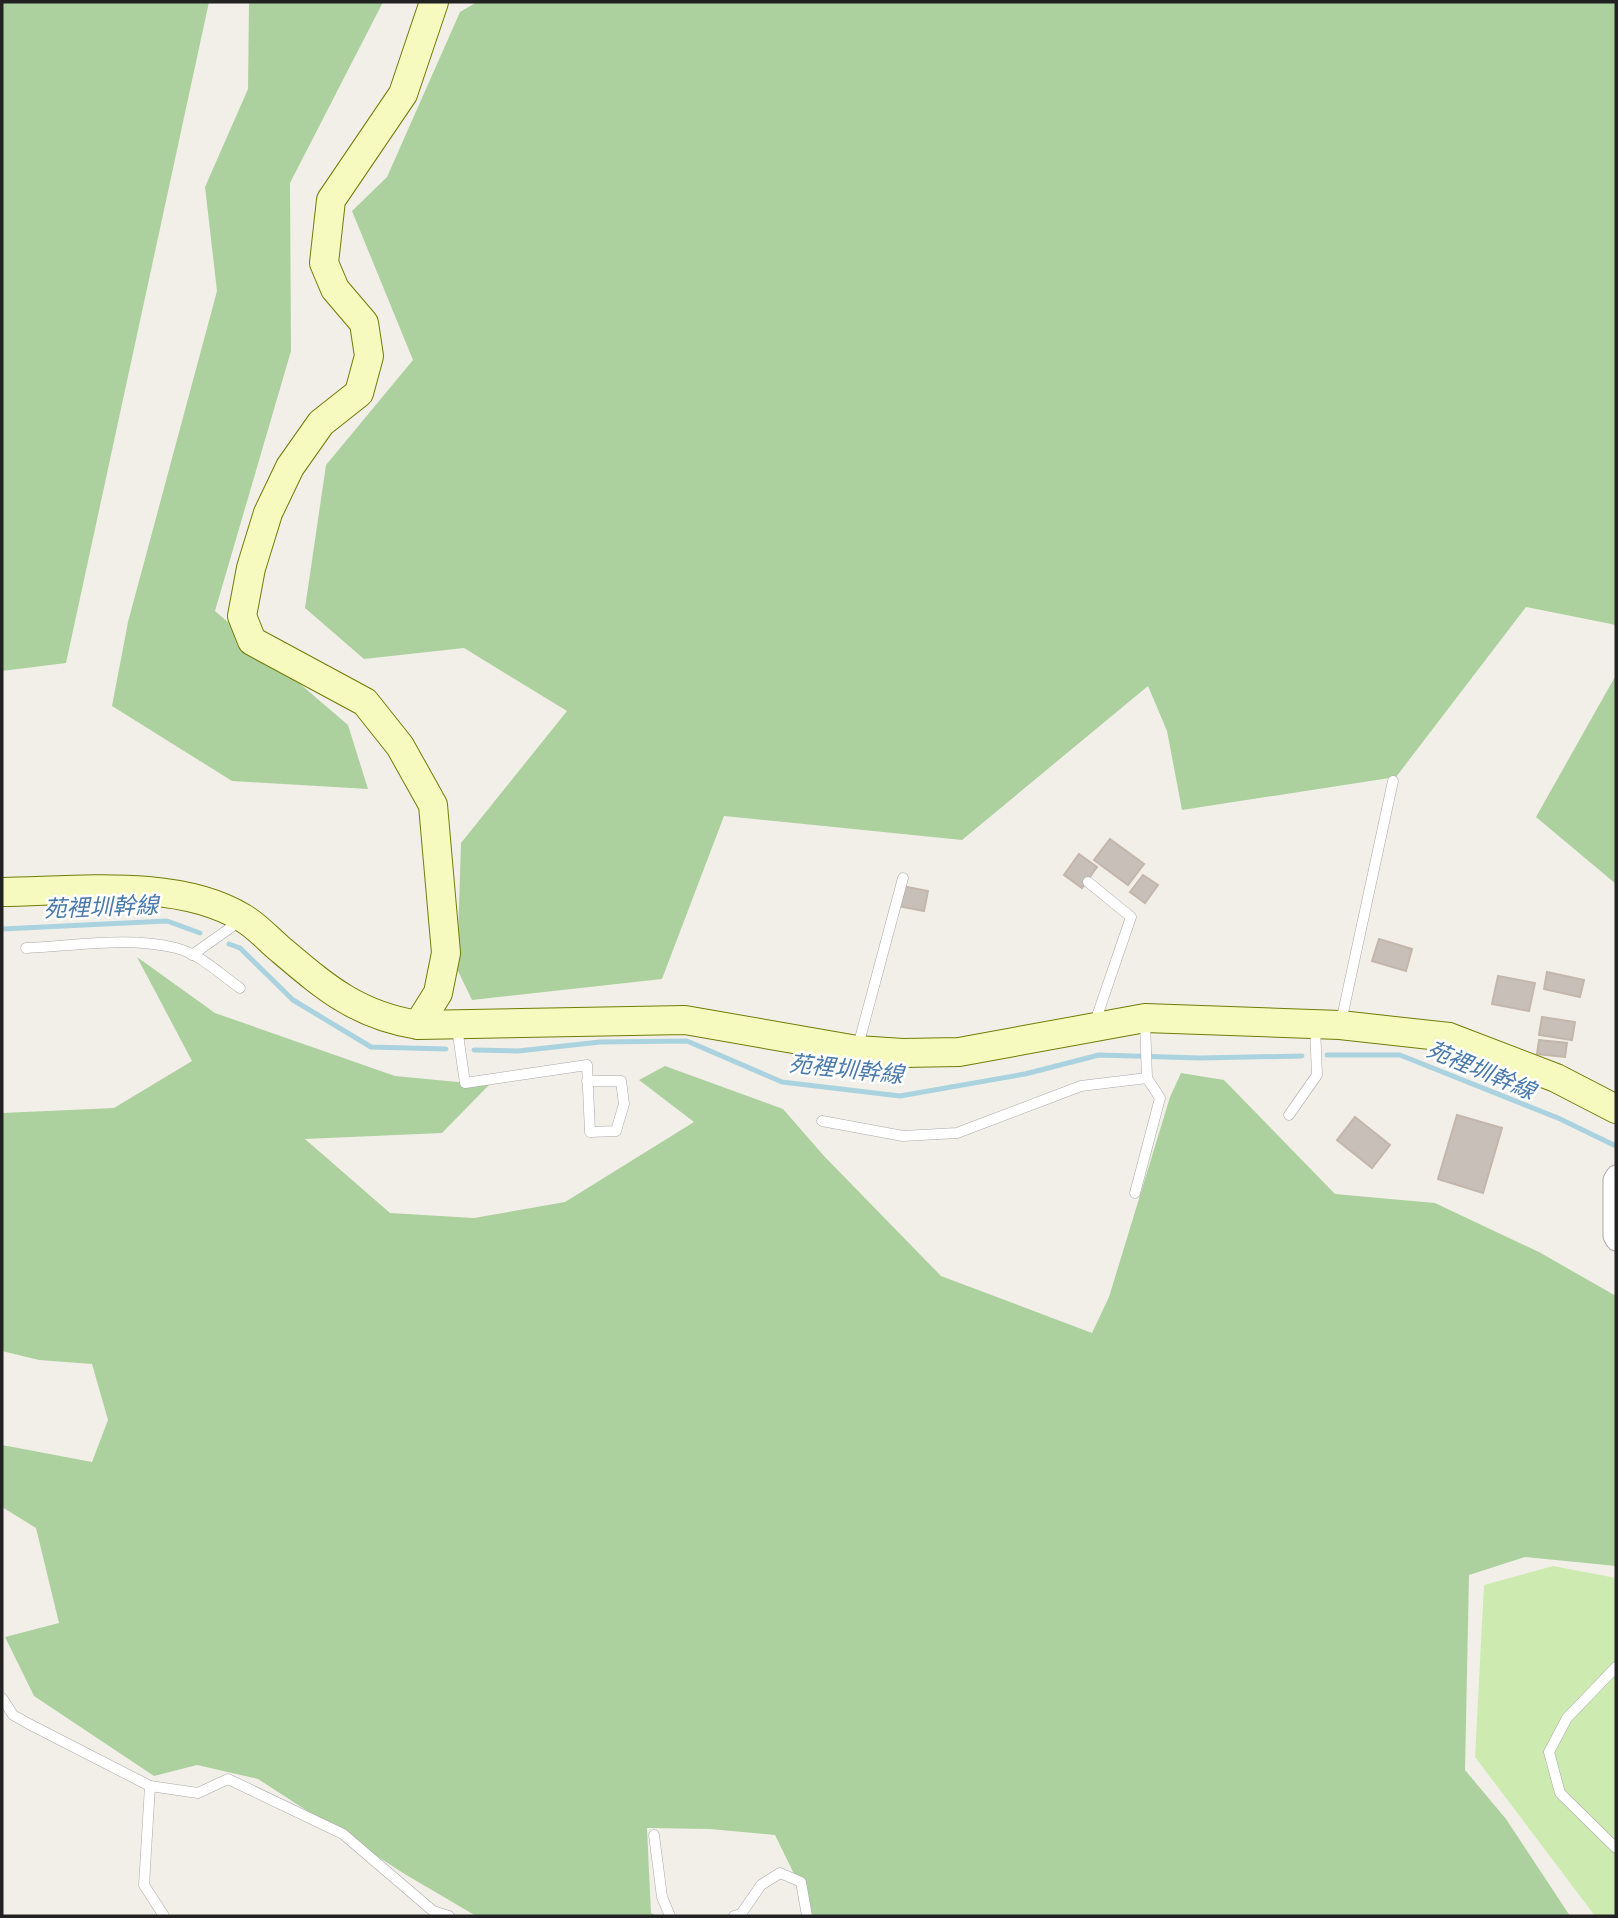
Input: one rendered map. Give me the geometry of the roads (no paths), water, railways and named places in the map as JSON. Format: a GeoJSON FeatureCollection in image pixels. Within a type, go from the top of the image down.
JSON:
{"type":"FeatureCollection","features":[{"type":"Feature","properties":{"kind":"street"},"geometry":{"type":"LineString","coordinates":[[418,1025],[438,993],[446,953],[433,805],[400,746],[365,702],[253,641],[242,616],[251,568],[268,513],[290,467],[321,423],[359,393],[369,356],[364,323],[335,289],[324,263],[331,200],[403,94],[417,44],[434,2]]}},
{"type":"Feature","properties":{"kind":"street"},"geometry":{"type":"LineString","coordinates":[[2,892],[131,890],[176,895],[243,918],[328,990],[356,1007],[384,1019],[418,1025],[685,1020],[857,1050],[959,1052],[1094,1025],[1145,1018],[1328,1025],[1449,1037],[1556,1078],[1616,1109]]}},
{"type":"Feature","properties":{"kind":"street"},"geometry":{"type":"LineString","coordinates":[[1616,1175],[1613,1180],[1613,1236],[1616,1241]]}},
{"type":"Feature","properties":{"kind":"lane"},"geometry":{"type":"LineString","coordinates":[[1289,1115],[1317,1075],[1394,781]]}},
{"type":"Feature","properties":{"kind":"lane"},"geometry":{"type":"LineString","coordinates":[[857,1050],[903,878]]}},
{"type":"Feature","properties":{"kind":"lane"},"geometry":{"type":"LineString","coordinates":[[1088,882],[1131,917],[1094,1025]]}},
{"type":"Feature","properties":{"kind":"lane"},"geometry":{"type":"LineString","coordinates":[[192,955],[243,918]]}},
{"type":"Feature","properties":{"kind":"lane"},"geometry":{"type":"LineString","coordinates":[[26,948],[139,943],[178,948],[240,988]]}},
{"type":"Feature","properties":{"kind":"lane"},"geometry":{"type":"LineString","coordinates":[[1135,1193],[1160,1098],[1147,1078],[1145,1018]]}},
{"type":"Feature","properties":{"kind":"lane"},"geometry":{"type":"LineString","coordinates":[[457,1024],[465,1083],[587,1065],[587,1081],[590,1132],[616,1131],[624,1104],[621,1081],[587,1081]]}},
{"type":"Feature","properties":{"kind":"lane"},"geometry":{"type":"LineString","coordinates":[[822,1121],[903,1136],[957,1133],[1081,1086],[1147,1078]]}},
{"type":"Feature","properties":{"kind":"lane"},"geometry":{"type":"LineString","coordinates":[[1616,1667],[1567,1718],[1549,1752],[1560,1793],[1616,1848]]}},
{"type":"Feature","properties":{"kind":"lane"},"geometry":{"type":"LineString","coordinates":[[2,1699],[13,1715],[150,1786],[198,1793],[228,1779],[344,1834],[433,1911],[449,1916]]}},
{"type":"Feature","properties":{"kind":"lane"},"geometry":{"type":"LineString","coordinates":[[150,1786],[144,1885],[164,1916]]}},
{"type":"Feature","properties":{"kind":"lane"},"geometry":{"type":"LineString","coordinates":[[654,1835],[662,1896],[670,1916]]}},
{"type":"Feature","properties":{"kind":"lane"},"geometry":{"type":"LineString","coordinates":[[734,1916],[741,1914],[761,1885],[780,1873],[801,1882],[807,1916]]}},
{"type":"Feature","properties":{"kind":"waterway","name":"苑裡圳幹線"},"geometry":{"type":"LineString","coordinates":[[2,929],[167,921],[200,933]]}},
{"type":"Feature","properties":{"kind":"waterway","name":"苑裡圳幹線"},"geometry":{"type":"LineString","coordinates":[[229,944],[240,948],[293,1000],[371,1047],[446,1049]]}},
{"type":"Feature","properties":{"kind":"waterway","name":"苑裡圳幹線"},"geometry":{"type":"LineString","coordinates":[[474,1050],[518,1051],[600,1042],[687,1041],[782,1082],[900,1096],[1025,1074],[1099,1055],[1200,1058],[1302,1056]]}},
{"type":"Feature","properties":{"kind":"waterway","name":"苑裡圳幹線"},"geometry":{"type":"LineString","coordinates":[[1327,1055],[1400,1055],[1558,1118],[1616,1146]]}}]}
